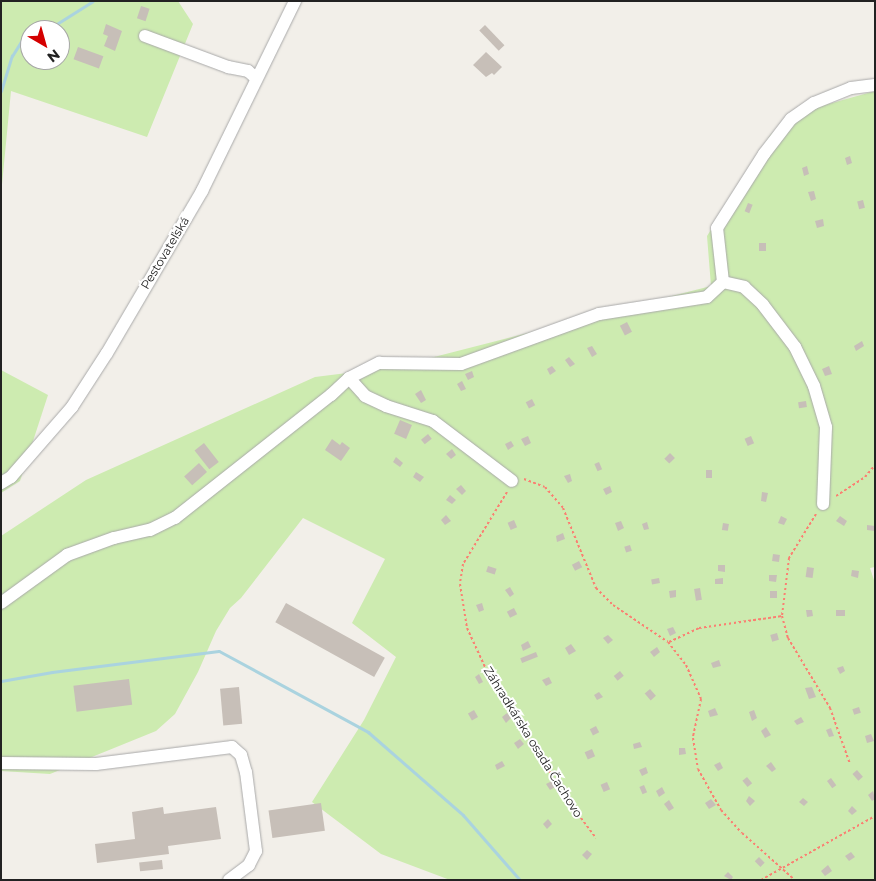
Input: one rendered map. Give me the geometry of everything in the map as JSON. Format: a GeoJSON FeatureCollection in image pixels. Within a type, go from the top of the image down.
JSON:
{"type":"FeatureCollection","features":[{"type":"Feature","properties":{"kind":"street","name":"Pestovateľská"},"geometry":{"type":"LineString","coordinates":[[1,483],[11,477],[72,407],[107,353],[202,191],[295,1]]}},
{"type":"Feature","properties":{"kind":"street"},"geometry":{"type":"LineString","coordinates":[[145,36],[228,67],[248,71],[256,78]]}},
{"type":"Feature","properties":{"kind":"street"},"geometry":{"type":"LineString","coordinates":[[723,282],[717,228],[764,154],[791,119],[814,104],[852,88],[875,85]]}},
{"type":"Feature","properties":{"kind":"street"},"geometry":{"type":"LineString","coordinates":[[1,603],[68,555],[114,538],[150,530],[175,518],[331,396],[350,378],[372,366],[388,361],[461,364],[600,314],[707,297],[723,282]]}},
{"type":"Feature","properties":{"kind":"street"},"geometry":{"type":"LineString","coordinates":[[723,282],[744,287],[763,305],[795,347],[814,386],[826,427],[823,504]]}},
{"type":"Feature","properties":{"kind":"street"},"geometry":{"type":"LineString","coordinates":[[350,378],[365,396],[386,406],[433,421],[512,481]]}},
{"type":"Feature","properties":{"kind":"street"},"geometry":{"type":"LineString","coordinates":[[1,763],[96,764],[232,747],[241,755],[246,772],[256,851],[249,865],[229,880]]}},
{"type":"Feature","properties":{"kind":"path"},"geometry":{"type":"LineString","coordinates":[[850,764],[830,708],[788,638],[782,616],[789,558],[823,504],[865,477],[875,465]]}},
{"type":"Feature","properties":{"kind":"path"},"geometry":{"type":"LineString","coordinates":[[512,481],[532,481],[545,487],[563,508],[596,588],[613,605],[668,642],[686,665],[701,699],[693,738],[698,769],[721,810],[795,880]]}},
{"type":"Feature","properties":{"kind":"path","name":"Záhradkárska osada Čachovo"},"geometry":{"type":"LineString","coordinates":[[512,481],[503,501],[471,548],[463,564],[460,584],[466,628],[492,682],[569,802],[596,838]]}},
{"type":"Feature","properties":{"kind":"path"},"geometry":{"type":"LineString","coordinates":[[668,642],[699,628],[782,616]]}},
{"type":"Feature","properties":{"kind":"path"},"geometry":{"type":"LineString","coordinates":[[760,880],[875,816]]}},
{"type":"Feature","properties":{"kind":"green space"},"geometry":{"type":"Polygon","coordinates":[[[1,1],[178,1],[193,24],[147,137],[11,91],[1,195],[1,1]]]}},
{"type":"Feature","properties":{"kind":"green space"},"geometry":{"type":"Polygon","coordinates":[[[875,91],[875,567],[870,568],[875,583],[875,880],[450,880],[381,854],[312,802],[364,720],[396,657],[352,623],[385,559],[303,518],[241,598],[230,608],[216,631],[198,672],[175,714],[156,731],[50,774],[1,771],[1,536],[86,480],[315,377],[395,367],[711,286],[707,236],[771,134],[807,110],[875,91]]]}},
{"type":"Feature","properties":{"kind":"green space"},"geometry":{"type":"Polygon","coordinates":[[[1,370],[48,395],[20,481],[1,493],[1,370]]]}},
{"type":"Feature","properties":{"kind":"building"},"geometry":{"type":"Polygon","coordinates":[[[141,6],[150,9],[146,21],[137,18],[141,6]]]}},
{"type":"Feature","properties":{"kind":"building"},"geometry":{"type":"Polygon","coordinates":[[[106,24],[122,31],[115,51],[104,46],[108,36],[103,34],[106,24]]]}},
{"type":"Feature","properties":{"kind":"building"},"geometry":{"type":"Polygon","coordinates":[[[485,25],[504,45],[499,51],[479,31],[485,25]]]}},
{"type":"Feature","properties":{"kind":"building"},"geometry":{"type":"Polygon","coordinates":[[[78,47],[103,56],[99,68],[74,59],[78,47]]]}},
{"type":"Feature","properties":{"kind":"building"},"geometry":{"type":"Polygon","coordinates":[[[486,52],[502,67],[494,75],[492,73],[486,77],[473,65],[486,52]]]}},
{"type":"Feature","properties":{"kind":"building"},"geometry":{"type":"Polygon","coordinates":[[[850,156],[852,163],[847,165],[845,158],[850,156]]]}},
{"type":"Feature","properties":{"kind":"building"},"geometry":{"type":"Polygon","coordinates":[[[807,166],[809,174],[804,176],[802,168],[807,166]]]}},
{"type":"Feature","properties":{"kind":"building"},"geometry":{"type":"Polygon","coordinates":[[[814,191],[816,199],[811,201],[808,192],[814,191]]]}},
{"type":"Feature","properties":{"kind":"building"},"geometry":{"type":"Polygon","coordinates":[[[863,200],[865,208],[859,209],[857,201],[863,200]]]}},
{"type":"Feature","properties":{"kind":"building"},"geometry":{"type":"Polygon","coordinates":[[[748,203],[753,205],[749,213],[745,211],[748,203]]]}},
{"type":"Feature","properties":{"kind":"building"},"geometry":{"type":"Polygon","coordinates":[[[823,219],[824,226],[817,228],[815,221],[823,219]]]}},
{"type":"Feature","properties":{"kind":"building"},"geometry":{"type":"Polygon","coordinates":[[[759,243],[766,243],[766,251],[759,251],[759,243]]]}},
{"type":"Feature","properties":{"kind":"building"},"geometry":{"type":"Polygon","coordinates":[[[627,322],[632,332],[625,335],[620,326],[627,322]]]}},
{"type":"Feature","properties":{"kind":"building"},"geometry":{"type":"Polygon","coordinates":[[[862,341],[864,346],[856,351],[854,346],[862,341]]]}},
{"type":"Feature","properties":{"kind":"building"},"geometry":{"type":"Polygon","coordinates":[[[592,346],[597,354],[592,357],[587,348],[592,346]]]}},
{"type":"Feature","properties":{"kind":"building"},"geometry":{"type":"Polygon","coordinates":[[[569,357],[575,364],[570,367],[565,360],[569,357]]]}},
{"type":"Feature","properties":{"kind":"building"},"geometry":{"type":"Polygon","coordinates":[[[552,366],[556,371],[550,375],[547,369],[552,366]]]}},
{"type":"Feature","properties":{"kind":"building"},"geometry":{"type":"Polygon","coordinates":[[[829,366],[832,374],[825,376],[822,369],[829,366]]]}},
{"type":"Feature","properties":{"kind":"building"},"geometry":{"type":"Polygon","coordinates":[[[472,371],[474,377],[468,380],[465,374],[472,371]]]}},
{"type":"Feature","properties":{"kind":"building"},"geometry":{"type":"Polygon","coordinates":[[[462,381],[466,389],[461,391],[457,384],[462,381]]]}},
{"type":"Feature","properties":{"kind":"building"},"geometry":{"type":"Polygon","coordinates":[[[421,390],[426,400],[421,403],[415,394],[421,390]]]}},
{"type":"Feature","properties":{"kind":"building"},"geometry":{"type":"Polygon","coordinates":[[[532,399],[535,405],[529,408],[526,402],[532,399]]]}},
{"type":"Feature","properties":{"kind":"building"},"geometry":{"type":"Polygon","coordinates":[[[806,401],[807,407],[799,408],[798,402],[806,401]]]}},
{"type":"Feature","properties":{"kind":"building"},"geometry":{"type":"Polygon","coordinates":[[[400,420],[412,425],[406,439],[394,434],[400,420]]]}},
{"type":"Feature","properties":{"kind":"building"},"geometry":{"type":"Polygon","coordinates":[[[428,434],[432,439],[425,444],[421,440],[428,434]]]}},
{"type":"Feature","properties":{"kind":"building"},"geometry":{"type":"Polygon","coordinates":[[[528,436],[531,443],[525,446],[521,439],[528,436]]]}},
{"type":"Feature","properties":{"kind":"building"},"geometry":{"type":"Polygon","coordinates":[[[751,436],[754,443],[748,446],[745,439],[751,436]]]}},
{"type":"Feature","properties":{"kind":"building"},"geometry":{"type":"Polygon","coordinates":[[[332,439],[340,445],[342,442],[350,448],[341,461],[325,450],[332,439]]]}},
{"type":"Feature","properties":{"kind":"building"},"geometry":{"type":"Polygon","coordinates":[[[511,441],[514,446],[508,450],[505,444],[511,441]]]}},
{"type":"Feature","properties":{"kind":"building"},"geometry":{"type":"Polygon","coordinates":[[[204,443],[219,462],[209,469],[195,450],[204,443]]]}},
{"type":"Feature","properties":{"kind":"building"},"geometry":{"type":"Polygon","coordinates":[[[452,449],[456,455],[451,459],[446,454],[452,449]]]}},
{"type":"Feature","properties":{"kind":"building"},"geometry":{"type":"Polygon","coordinates":[[[670,453],[675,458],[669,464],[664,459],[670,453]]]}},
{"type":"Feature","properties":{"kind":"building"},"geometry":{"type":"Polygon","coordinates":[[[396,457],[403,463],[400,467],[393,462],[396,457]]]}},
{"type":"Feature","properties":{"kind":"building"},"geometry":{"type":"Polygon","coordinates":[[[599,462],[602,469],[598,471],[594,464],[599,462]]]}},
{"type":"Feature","properties":{"kind":"building"},"geometry":{"type":"Polygon","coordinates":[[[199,463],[207,472],[192,485],[184,476],[199,463]]]}},
{"type":"Feature","properties":{"kind":"building"},"geometry":{"type":"Polygon","coordinates":[[[706,470],[712,470],[712,478],[706,478],[706,470]]]}},
{"type":"Feature","properties":{"kind":"building"},"geometry":{"type":"Polygon","coordinates":[[[416,472],[424,477],[420,482],[413,477],[416,472]]]}},
{"type":"Feature","properties":{"kind":"building"},"geometry":{"type":"Polygon","coordinates":[[[570,474],[572,481],[568,483],[564,476],[570,474]]]}},
{"type":"Feature","properties":{"kind":"building"},"geometry":{"type":"Polygon","coordinates":[[[461,485],[466,491],[462,495],[456,489],[461,485]]]}},
{"type":"Feature","properties":{"kind":"building"},"geometry":{"type":"Polygon","coordinates":[[[610,486],[612,492],[606,495],[603,489],[610,486]]]}},
{"type":"Feature","properties":{"kind":"building"},"geometry":{"type":"Polygon","coordinates":[[[762,492],[768,493],[766,502],[761,501],[762,492]]]}},
{"type":"Feature","properties":{"kind":"building"},"geometry":{"type":"Polygon","coordinates":[[[450,495],[456,500],[452,504],[446,500],[450,495]]]}},
{"type":"Feature","properties":{"kind":"building"},"geometry":{"type":"Polygon","coordinates":[[[446,515],[451,521],[445,525],[441,520],[446,515]]]}},
{"type":"Feature","properties":{"kind":"building"},"geometry":{"type":"Polygon","coordinates":[[[781,516],[787,519],[784,525],[778,523],[781,516]]]}},
{"type":"Feature","properties":{"kind":"building"},"geometry":{"type":"Polygon","coordinates":[[[840,516],[847,521],[844,526],[836,521],[840,516]]]}},
{"type":"Feature","properties":{"kind":"building"},"geometry":{"type":"Polygon","coordinates":[[[514,520],[517,527],[511,530],[508,523],[514,520]]]}},
{"type":"Feature","properties":{"kind":"building"},"geometry":{"type":"Polygon","coordinates":[[[621,521],[624,528],[618,531],[615,523],[621,521]]]}},
{"type":"Feature","properties":{"kind":"building"},"geometry":{"type":"Polygon","coordinates":[[[647,522],[649,529],[644,530],[642,524],[647,522]]]}},
{"type":"Feature","properties":{"kind":"building"},"geometry":{"type":"Polygon","coordinates":[[[723,523],[729,524],[728,531],[722,530],[723,523]]]}},
{"type":"Feature","properties":{"kind":"building"},"geometry":{"type":"Polygon","coordinates":[[[867,525],[875,526],[875,531],[867,530],[867,525]]]}},
{"type":"Feature","properties":{"kind":"building"},"geometry":{"type":"Polygon","coordinates":[[[563,533],[565,539],[557,542],[556,536],[563,533]]]}},
{"type":"Feature","properties":{"kind":"building"},"geometry":{"type":"Polygon","coordinates":[[[630,545],[632,551],[626,553],[624,547],[630,545]]]}},
{"type":"Feature","properties":{"kind":"building"},"geometry":{"type":"Polygon","coordinates":[[[773,554],[780,555],[779,562],[772,561],[773,554]]]}},
{"type":"Feature","properties":{"kind":"building"},"geometry":{"type":"Polygon","coordinates":[[[579,561],[582,567],[575,571],[572,565],[579,561]]]}},
{"type":"Feature","properties":{"kind":"building"},"geometry":{"type":"Polygon","coordinates":[[[718,565],[725,565],[725,572],[718,571],[718,565]]]}},
{"type":"Feature","properties":{"kind":"building"},"geometry":{"type":"Polygon","coordinates":[[[488,566],[497,569],[495,574],[486,572],[488,566]]]}},
{"type":"Feature","properties":{"kind":"building"},"geometry":{"type":"Polygon","coordinates":[[[807,567],[814,568],[813,578],[806,577],[807,567]]]}},
{"type":"Feature","properties":{"kind":"building"},"geometry":{"type":"Polygon","coordinates":[[[852,570],[859,571],[858,578],[851,576],[852,570]]]}},
{"type":"Feature","properties":{"kind":"building"},"geometry":{"type":"Polygon","coordinates":[[[769,575],[777,575],[776,582],[769,581],[769,575]]]}},
{"type":"Feature","properties":{"kind":"building"},"geometry":{"type":"Polygon","coordinates":[[[659,578],[660,583],[652,584],[651,580],[659,578]]]}},
{"type":"Feature","properties":{"kind":"building"},"geometry":{"type":"Polygon","coordinates":[[[723,578],[723,584],[715,584],[715,579],[723,578]]]}},
{"type":"Feature","properties":{"kind":"building"},"geometry":{"type":"Polygon","coordinates":[[[510,587],[514,594],[510,597],[505,590],[510,587]]]}},
{"type":"Feature","properties":{"kind":"building"},"geometry":{"type":"Polygon","coordinates":[[[700,588],[702,600],[696,601],[694,589],[700,588]]]}},
{"type":"Feature","properties":{"kind":"building"},"geometry":{"type":"Polygon","coordinates":[[[676,590],[676,597],[670,598],[669,591],[676,590]]]}},
{"type":"Feature","properties":{"kind":"building"},"geometry":{"type":"Polygon","coordinates":[[[770,591],[777,591],[777,598],[770,598],[770,591]]]}},
{"type":"Feature","properties":{"kind":"building"},"geometry":{"type":"Polygon","coordinates":[[[286,603],[385,658],[374,677],[275,622],[286,603]]]}},
{"type":"Feature","properties":{"kind":"building"},"geometry":{"type":"Polygon","coordinates":[[[482,603],[484,610],[479,612],[476,605],[482,603]]]}},
{"type":"Feature","properties":{"kind":"building"},"geometry":{"type":"Polygon","coordinates":[[[514,608],[517,614],[510,618],[507,612],[514,608]]]}},
{"type":"Feature","properties":{"kind":"building"},"geometry":{"type":"Polygon","coordinates":[[[806,610],[812,610],[813,616],[807,617],[806,610]]]}},
{"type":"Feature","properties":{"kind":"building"},"geometry":{"type":"Polygon","coordinates":[[[836,610],[845,610],[845,616],[836,616],[836,610]]]}},
{"type":"Feature","properties":{"kind":"building"},"geometry":{"type":"Polygon","coordinates":[[[673,627],[676,633],[670,636],[667,629],[673,627]]]}},
{"type":"Feature","properties":{"kind":"building"},"geometry":{"type":"Polygon","coordinates":[[[777,633],[779,640],[772,642],[770,635],[777,633]]]}},
{"type":"Feature","properties":{"kind":"building"},"geometry":{"type":"Polygon","coordinates":[[[608,635],[613,640],[608,644],[603,638],[608,635]]]}},
{"type":"Feature","properties":{"kind":"building"},"geometry":{"type":"Polygon","coordinates":[[[528,641],[531,647],[523,651],[521,645],[528,641]]]}},
{"type":"Feature","properties":{"kind":"building"},"geometry":{"type":"Polygon","coordinates":[[[571,644],[576,651],[569,655],[565,648],[571,644]]]}},
{"type":"Feature","properties":{"kind":"building"},"geometry":{"type":"Polygon","coordinates":[[[657,647],[660,652],[654,657],[650,652],[657,647]]]}},
{"type":"Feature","properties":{"kind":"building"},"geometry":{"type":"Polygon","coordinates":[[[536,652],[538,657],[522,663],[520,658],[536,652]]]}},
{"type":"Feature","properties":{"kind":"building"},"geometry":{"type":"Polygon","coordinates":[[[719,660],[721,666],[713,668],[711,663],[719,660]]]}},
{"type":"Feature","properties":{"kind":"building"},"geometry":{"type":"Polygon","coordinates":[[[843,666],[845,671],[840,674],[837,668],[843,666]]]}},
{"type":"Feature","properties":{"kind":"building"},"geometry":{"type":"Polygon","coordinates":[[[620,671],[624,676],[618,681],[614,676],[620,671]]]}},
{"type":"Feature","properties":{"kind":"building"},"geometry":{"type":"Polygon","coordinates":[[[479,674],[483,682],[479,684],[475,677],[479,674]]]}},
{"type":"Feature","properties":{"kind":"building"},"geometry":{"type":"Polygon","coordinates":[[[549,677],[552,683],[546,686],[542,680],[549,677]]]}},
{"type":"Feature","properties":{"kind":"building"},"geometry":{"type":"Polygon","coordinates":[[[129,679],[132,705],[77,712],[73,686],[129,679]]]}},
{"type":"Feature","properties":{"kind":"building"},"geometry":{"type":"Polygon","coordinates":[[[239,687],[242,724],[223,726],[220,689],[239,687]]]}},
{"type":"Feature","properties":{"kind":"building"},"geometry":{"type":"Polygon","coordinates":[[[812,687],[816,697],[809,699],[805,688],[812,687]]]}},
{"type":"Feature","properties":{"kind":"building"},"geometry":{"type":"Polygon","coordinates":[[[650,689],[656,696],[651,700],[645,694],[650,689]]]}},
{"type":"Feature","properties":{"kind":"building"},"geometry":{"type":"Polygon","coordinates":[[[599,692],[603,697],[597,700],[594,695],[599,692]]]}},
{"type":"Feature","properties":{"kind":"building"},"geometry":{"type":"Polygon","coordinates":[[[859,707],[861,713],[854,715],[852,709],[859,707]]]}},
{"type":"Feature","properties":{"kind":"building"},"geometry":{"type":"Polygon","coordinates":[[[715,708],[718,715],[710,717],[708,711],[715,708]]]}},
{"type":"Feature","properties":{"kind":"building"},"geometry":{"type":"Polygon","coordinates":[[[474,710],[478,717],[472,720],[468,714],[474,710]]]}},
{"type":"Feature","properties":{"kind":"building"},"geometry":{"type":"Polygon","coordinates":[[[754,710],[757,718],[752,721],[749,712],[754,710]]]}},
{"type":"Feature","properties":{"kind":"building"},"geometry":{"type":"Polygon","coordinates":[[[507,713],[511,718],[506,723],[502,717],[507,713]]]}},
{"type":"Feature","properties":{"kind":"building"},"geometry":{"type":"Polygon","coordinates":[[[801,717],[804,722],[797,725],[794,721],[801,717]]]}},
{"type":"Feature","properties":{"kind":"building"},"geometry":{"type":"Polygon","coordinates":[[[596,726],[599,732],[593,735],[590,729],[596,726]]]}},
{"type":"Feature","properties":{"kind":"building"},"geometry":{"type":"Polygon","coordinates":[[[766,727],[771,735],[765,738],[761,731],[766,727]]]}},
{"type":"Feature","properties":{"kind":"building"},"geometry":{"type":"Polygon","coordinates":[[[831,728],[834,736],[829,737],[826,730],[831,728]]]}},
{"type":"Feature","properties":{"kind":"building"},"geometry":{"type":"Polygon","coordinates":[[[871,734],[874,741],[867,743],[865,736],[871,734]]]}},
{"type":"Feature","properties":{"kind":"building"},"geometry":{"type":"Polygon","coordinates":[[[520,739],[524,744],[518,749],[514,743],[520,739]]]}},
{"type":"Feature","properties":{"kind":"building"},"geometry":{"type":"Polygon","coordinates":[[[640,742],[642,747],[634,749],[633,744],[640,742]]]}},
{"type":"Feature","properties":{"kind":"building"},"geometry":{"type":"Polygon","coordinates":[[[679,748],[685,748],[686,754],[679,755],[679,748]]]}},
{"type":"Feature","properties":{"kind":"building"},"geometry":{"type":"Polygon","coordinates":[[[592,749],[595,756],[588,759],[585,752],[592,749]]]}},
{"type":"Feature","properties":{"kind":"building"},"geometry":{"type":"Polygon","coordinates":[[[502,761],[505,766],[497,770],[495,765],[502,761]]]}},
{"type":"Feature","properties":{"kind":"building"},"geometry":{"type":"Polygon","coordinates":[[[720,762],[723,768],[718,771],[714,765],[720,762]]]}},
{"type":"Feature","properties":{"kind":"building"},"geometry":{"type":"Polygon","coordinates":[[[771,762],[776,769],[772,772],[766,766],[771,762]]]}},
{"type":"Feature","properties":{"kind":"building"},"geometry":{"type":"Polygon","coordinates":[[[646,767],[648,773],[642,776],[639,770],[646,767]]]}},
{"type":"Feature","properties":{"kind":"building"},"geometry":{"type":"Polygon","coordinates":[[[857,770],[863,777],[858,781],[852,774],[857,770]]]}},
{"type":"Feature","properties":{"kind":"building"},"geometry":{"type":"Polygon","coordinates":[[[747,777],[752,783],[748,787],[742,781],[747,777]]]}},
{"type":"Feature","properties":{"kind":"building"},"geometry":{"type":"Polygon","coordinates":[[[831,778],[836,785],[832,788],[827,781],[831,778]]]}},
{"type":"Feature","properties":{"kind":"building"},"geometry":{"type":"Polygon","coordinates":[[[552,781],[555,787],[550,790],[546,784],[552,781]]]}},
{"type":"Feature","properties":{"kind":"building"},"geometry":{"type":"Polygon","coordinates":[[[607,782],[610,789],[604,792],[601,785],[607,782]]]}},
{"type":"Feature","properties":{"kind":"building"},"geometry":{"type":"Polygon","coordinates":[[[644,785],[647,792],[643,794],[639,787],[644,785]]]}},
{"type":"Feature","properties":{"kind":"building"},"geometry":{"type":"Polygon","coordinates":[[[662,787],[665,793],[659,797],[656,791],[662,787]]]}},
{"type":"Feature","properties":{"kind":"building"},"geometry":{"type":"Polygon","coordinates":[[[873,791],[875,799],[872,801],[868,795],[873,791]]]}},
{"type":"Feature","properties":{"kind":"building"},"geometry":{"type":"Polygon","coordinates":[[[749,796],[755,801],[750,806],[746,801],[749,796]]]}},
{"type":"Feature","properties":{"kind":"building"},"geometry":{"type":"Polygon","coordinates":[[[803,798],[808,802],[804,806],[799,802],[803,798]]]}},
{"type":"Feature","properties":{"kind":"building"},"geometry":{"type":"Polygon","coordinates":[[[711,799],[716,805],[709,809],[705,803],[711,799]]]}},
{"type":"Feature","properties":{"kind":"building"},"geometry":{"type":"Polygon","coordinates":[[[669,800],[674,808],[669,811],[664,804],[669,800]]]}},
{"type":"Feature","properties":{"kind":"building"},"geometry":{"type":"Polygon","coordinates":[[[321,803],[325,831],[272,838],[269,810],[321,803]]]}},
{"type":"Feature","properties":{"kind":"building"},"geometry":{"type":"Polygon","coordinates":[[[852,806],[857,811],[852,815],[848,811],[852,806]]]}},
{"type":"Feature","properties":{"kind":"building"},"geometry":{"type":"Polygon","coordinates":[[[163,807],[164,814],[216,807],[221,839],[168,846],[169,854],[97,863],[95,844],[135,839],[132,812],[163,807]]]}},
{"type":"Feature","properties":{"kind":"building"},"geometry":{"type":"Polygon","coordinates":[[[548,819],[552,824],[547,829],[543,824],[548,819]]]}},
{"type":"Feature","properties":{"kind":"building"},"geometry":{"type":"Polygon","coordinates":[[[587,850],[592,854],[587,860],[582,855],[587,850]]]}},
{"type":"Feature","properties":{"kind":"building"},"geometry":{"type":"Polygon","coordinates":[[[851,852],[855,857],[849,861],[845,856],[851,852]]]}},
{"type":"Feature","properties":{"kind":"building"},"geometry":{"type":"Polygon","coordinates":[[[759,857],[765,863],[760,867],[755,861],[759,857]]]}},
{"type":"Feature","properties":{"kind":"building"},"geometry":{"type":"Polygon","coordinates":[[[162,860],[163,869],[140,871],[139,862],[162,860]]]}},
{"type":"Feature","properties":{"kind":"building"},"geometry":{"type":"Polygon","coordinates":[[[828,865],[832,871],[825,876],[821,871],[828,865]]]}},
{"type":"Feature","properties":{"kind":"building"},"geometry":{"type":"Polygon","coordinates":[[[728,872],[733,877],[731,880],[724,876],[728,872]]]}},
{"type":"Feature","properties":{"kind":"waterway"},"geometry":{"type":"LineString","coordinates":[[63,20],[93,1]]}},
{"type":"Feature","properties":{"kind":"waterway"},"geometry":{"type":"LineString","coordinates":[[1,91],[12,56],[20,43]]}},
{"type":"Feature","properties":{"kind":"waterway"},"geometry":{"type":"LineString","coordinates":[[1,681],[52,672],[219,651],[368,732],[463,815],[520,880]]}}]}
